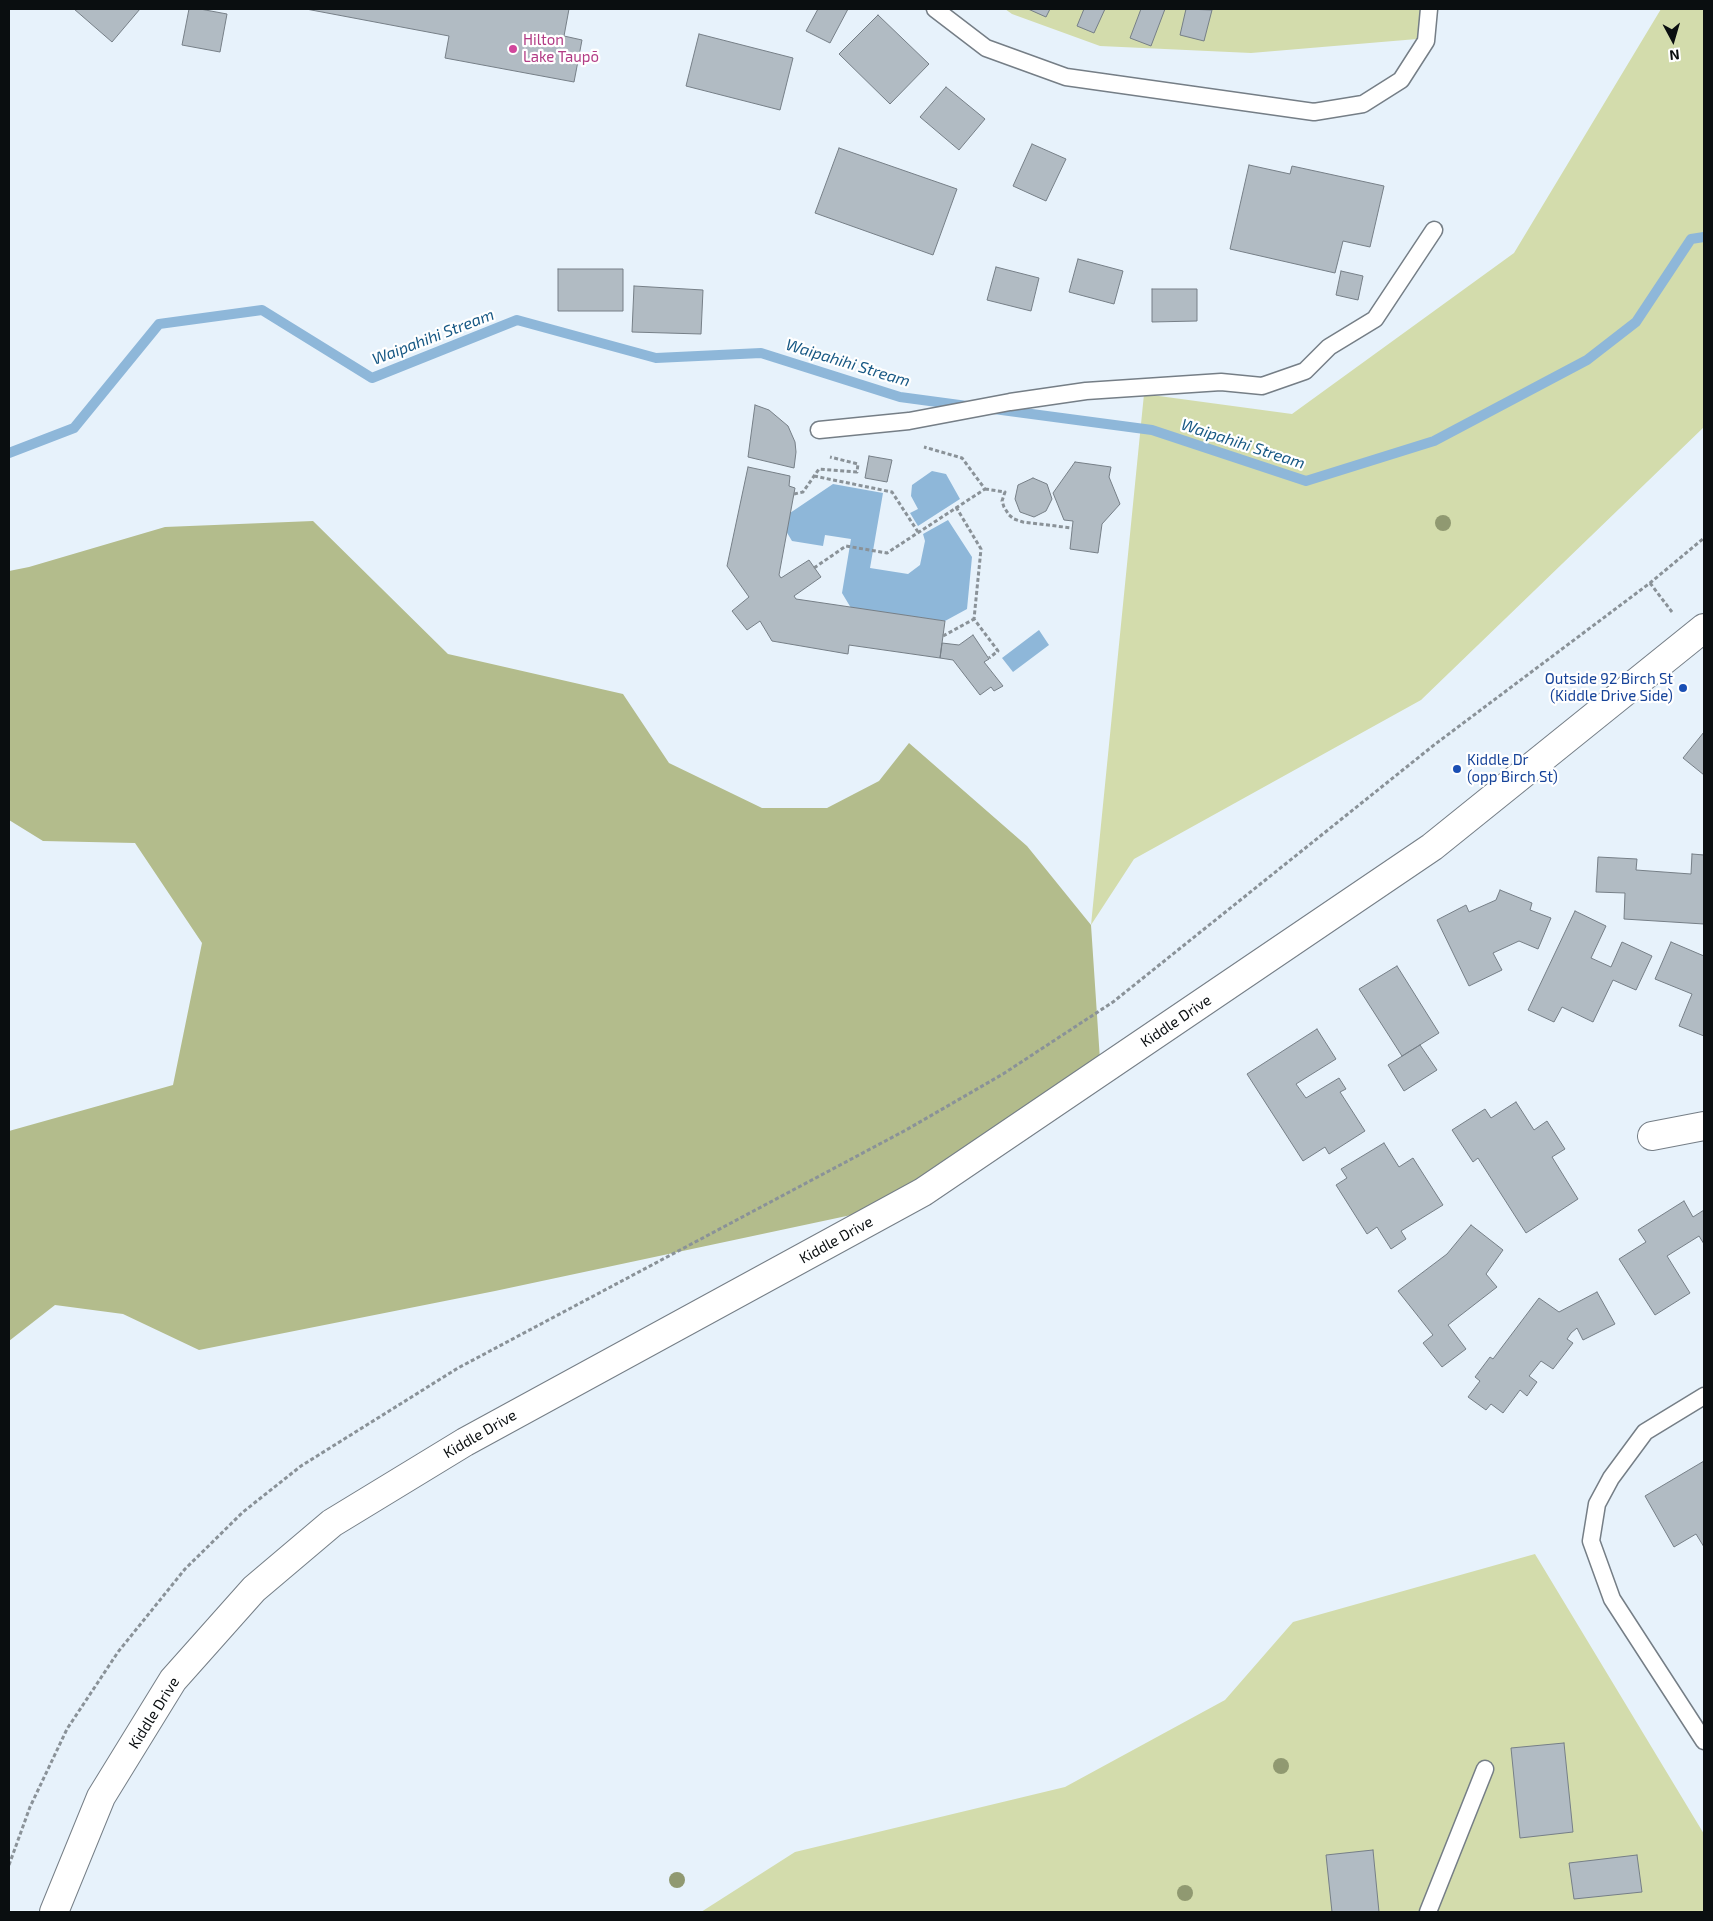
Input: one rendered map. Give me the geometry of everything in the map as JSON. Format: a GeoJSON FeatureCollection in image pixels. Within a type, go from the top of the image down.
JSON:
{"type":"FeatureCollection","features":[{"type":"Feature","properties":{"kind":"street","name":"Kiddle Drive"},"geometry":{"type":"LineString","coordinates":[[54,1912],[101,1797],[173,1680],[254,1588],[332,1524],[465,1442],[923,1192],[1432,847],[1704,628]]}},
{"type":"Feature","properties":{"kind":"street"},"geometry":{"type":"LineString","coordinates":[[1652,1136],[1704,1126]]}},
{"type":"Feature","properties":{"kind":"lane"},"geometry":{"type":"LineString","coordinates":[[935,9],[986,48],[1066,77],[1314,112],[1363,104],[1401,80],[1426,41],[1429,9]]}},
{"type":"Feature","properties":{"kind":"lane"},"geometry":{"type":"LineString","coordinates":[[819,430],[909,421],[1010,402],[1086,391],[1221,382],[1262,386],[1305,370],[1329,348],[1375,319],[1434,230]]}},
{"type":"Feature","properties":{"kind":"lane"},"geometry":{"type":"LineString","coordinates":[[1704,1396],[1645,1432],[1611,1478],[1597,1504],[1592,1541],[1612,1600],[1704,1741]]}},
{"type":"Feature","properties":{"kind":"lane"},"geometry":{"type":"LineString","coordinates":[[1428,1912],[1485,1769]]}},
{"type":"Feature","properties":{"kind":"path"},"geometry":{"type":"LineString","coordinates":[[919,446],[936,449],[962,458],[985,489]]}},
{"type":"Feature","properties":{"kind":"path"},"geometry":{"type":"LineString","coordinates":[[794,494],[803,492],[819,469],[857,472],[858,464],[824,456]]}},
{"type":"Feature","properties":{"kind":"path"},"geometry":{"type":"LineString","coordinates":[[814,476],[892,492],[918,532]]}},
{"type":"Feature","properties":{"kind":"path"},"geometry":{"type":"LineString","coordinates":[[814,568],[846,546],[887,553],[985,489],[1005,492],[1002,502],[1009,516],[1014,519],[1023,522],[1072,528]]}},
{"type":"Feature","properties":{"kind":"path"},"geometry":{"type":"LineString","coordinates":[[956,508],[981,549],[974,619],[998,651],[989,658]]}},
{"type":"Feature","properties":{"kind":"path"},"geometry":{"type":"LineString","coordinates":[[9,1865],[30,1807],[67,1729],[118,1652],[185,1570],[243,1512],[301,1466],[458,1368],[906,1130],[1003,1074],[1113,1002],[1434,745],[1650,584],[1704,538]]}},
{"type":"Feature","properties":{"kind":"path"},"geometry":{"type":"LineString","coordinates":[[1650,584],[1672,611]]}},
{"type":"Feature","properties":{"kind":"path"},"geometry":{"type":"LineString","coordinates":[[943,636],[974,619]]}},
{"type":"Feature","properties":{"kind":"green space"},"geometry":{"type":"Polygon","coordinates":[[[1005,9],[1439,9],[1417,39],[1251,53],[1100,46],[1012,14],[1005,9]]]}},
{"type":"Feature","properties":{"kind":"green space"},"geometry":{"type":"Polygon","coordinates":[[[1661,9],[1704,9],[1704,427],[1421,700],[1134,859],[1091,925],[1144,394],[1292,414],[1514,253],[1661,9]]]}},
{"type":"Feature","properties":{"kind":"green space"},"geometry":{"type":"Polygon","coordinates":[[[313,521],[448,654],[623,694],[669,763],[762,808],[827,808],[879,781],[909,743],[1027,846],[1091,925],[1101,1075],[870,1211],[495,1291],[199,1350],[123,1314],[55,1305],[9,1341],[9,1131],[173,1085],[202,943],[135,843],[43,841],[9,820],[9,571],[29,567],[165,527],[313,521]]]}},
{"type":"Feature","properties":{"kind":"green space"},"geometry":{"type":"Polygon","coordinates":[[[1535,1554],[1704,1834],[1704,1912],[701,1912],[795,1852],[1065,1787],[1225,1700],[1293,1622],[1535,1554]]]}},
{"type":"Feature","properties":{"kind":"water"},"geometry":{"type":"Polygon","coordinates":[[[932,471],[946,474],[960,499],[918,526],[910,513],[918,509],[911,496],[912,485],[932,471]]]}},
{"type":"Feature","properties":{"kind":"water"},"geometry":{"type":"Polygon","coordinates":[[[833,484],[883,493],[870,568],[908,574],[920,565],[925,541],[923,534],[948,520],[972,557],[967,609],[945,621],[851,608],[842,593],[851,539],[825,535],[823,546],[792,541],[786,531],[790,513],[833,484]]]}},
{"type":"Feature","properties":{"kind":"water"},"geometry":{"type":"Polygon","coordinates":[[[1039,630],[1049,645],[1013,672],[1002,658],[1039,630]]]}},
{"type":"Feature","properties":{"kind":"building"},"geometry":{"type":"Polygon","coordinates":[[[74,9],[140,9],[112,42],[74,9]]]}},
{"type":"Feature","properties":{"kind":"building"},"geometry":{"type":"Polygon","coordinates":[[[189,9],[227,14],[220,52],[182,45],[189,9]]]}},
{"type":"Feature","properties":{"kind":"building","name":"Hilton Lake Taupō"},"geometry":{"type":"Polygon","coordinates":[[[306,9],[569,9],[564,36],[582,40],[574,82],[445,58],[449,36],[306,9]]]}},
{"type":"Feature","properties":{"kind":"building"},"geometry":{"type":"Polygon","coordinates":[[[818,9],[848,9],[830,43],[806,31],[818,9]]]}},
{"type":"Feature","properties":{"kind":"building"},"geometry":{"type":"Polygon","coordinates":[[[1028,9],[1050,9],[1046,17],[1028,9]]]}},
{"type":"Feature","properties":{"kind":"building"},"geometry":{"type":"Polygon","coordinates":[[[1084,9],[1105,9],[1094,33],[1077,26],[1084,9]]]}},
{"type":"Feature","properties":{"kind":"building"},"geometry":{"type":"Polygon","coordinates":[[[1141,9],[1165,9],[1151,46],[1130,38],[1141,9]]]}},
{"type":"Feature","properties":{"kind":"building"},"geometry":{"type":"Polygon","coordinates":[[[1186,9],[1212,10],[1204,41],[1180,35],[1186,9]]]}},
{"type":"Feature","properties":{"kind":"building"},"geometry":{"type":"Polygon","coordinates":[[[878,15],[929,64],[890,104],[839,54],[878,15]]]}},
{"type":"Feature","properties":{"kind":"building"},"geometry":{"type":"Polygon","coordinates":[[[699,34],[793,58],[780,110],[686,86],[699,34]]]}},
{"type":"Feature","properties":{"kind":"building"},"geometry":{"type":"Polygon","coordinates":[[[946,87],[985,119],[959,150],[920,117],[946,87]]]}},
{"type":"Feature","properties":{"kind":"building"},"geometry":{"type":"Polygon","coordinates":[[[1032,144],[1066,159],[1046,201],[1013,186],[1032,144]]]}},
{"type":"Feature","properties":{"kind":"building"},"geometry":{"type":"Polygon","coordinates":[[[839,148],[957,189],[933,255],[815,213],[839,148]]]}},
{"type":"Feature","properties":{"kind":"building"},"geometry":{"type":"Polygon","coordinates":[[[1249,165],[1290,174],[1292,166],[1384,186],[1370,247],[1343,241],[1335,273],[1230,249],[1249,165]]]}},
{"type":"Feature","properties":{"kind":"building"},"geometry":{"type":"Polygon","coordinates":[[[1078,259],[1123,271],[1114,304],[1069,292],[1078,259]]]}},
{"type":"Feature","properties":{"kind":"building"},"geometry":{"type":"Polygon","coordinates":[[[996,267],[1039,278],[1031,311],[987,300],[996,267]]]}},
{"type":"Feature","properties":{"kind":"building"},"geometry":{"type":"Polygon","coordinates":[[[558,269],[623,269],[623,311],[558,311],[558,269]]]}},
{"type":"Feature","properties":{"kind":"building"},"geometry":{"type":"Polygon","coordinates":[[[1341,271],[1363,276],[1358,300],[1336,295],[1341,271]]]}},
{"type":"Feature","properties":{"kind":"building"},"geometry":{"type":"Polygon","coordinates":[[[634,286],[703,290],[701,334],[632,332],[634,286]]]}},
{"type":"Feature","properties":{"kind":"building"},"geometry":{"type":"Polygon","coordinates":[[[1152,289],[1197,289],[1197,321],[1152,322],[1152,289]]]}},
{"type":"Feature","properties":{"kind":"building"},"geometry":{"type":"Polygon","coordinates":[[[755,405],[769,410],[788,426],[795,442],[794,468],[748,457],[755,405]]]}},
{"type":"Feature","properties":{"kind":"building"},"geometry":{"type":"Polygon","coordinates":[[[869,456],[892,460],[887,482],[865,478],[869,456]]]}},
{"type":"Feature","properties":{"kind":"building"},"geometry":{"type":"Polygon","coordinates":[[[1075,462],[1111,467],[1109,477],[1120,504],[1102,524],[1098,553],[1070,549],[1073,521],[1064,520],[1053,493],[1075,462]]]}},
{"type":"Feature","properties":{"kind":"building"},"geometry":{"type":"Polygon","coordinates":[[[748,467],[790,476],[789,486],[795,488],[779,575],[781,578],[809,560],[821,577],[794,596],[796,599],[945,621],[940,658],[849,645],[848,654],[772,641],[760,621],[747,630],[732,611],[749,597],[727,566],[748,467]]]}},
{"type":"Feature","properties":{"kind":"building"},"geometry":{"type":"Polygon","coordinates":[[[1033,478],[1047,484],[1052,499],[1046,511],[1034,517],[1020,512],[1015,499],[1018,485],[1033,478]]]}},
{"type":"Feature","properties":{"kind":"building"},"geometry":{"type":"Polygon","coordinates":[[[973,635],[989,659],[984,662],[1003,686],[994,691],[991,687],[980,695],[953,660],[940,658],[942,643],[959,645],[973,635]]]}},
{"type":"Feature","properties":{"kind":"building"},"geometry":{"type":"Polygon","coordinates":[[[1704,732],[1704,775],[1683,758],[1704,732]]]}},
{"type":"Feature","properties":{"kind":"building"},"geometry":{"type":"Polygon","coordinates":[[[1692,854],[1704,855],[1704,924],[1624,919],[1625,893],[1596,892],[1598,857],[1637,859],[1636,870],[1691,874],[1692,854]]]}},
{"type":"Feature","properties":{"kind":"building"},"geometry":{"type":"Polygon","coordinates":[[[1500,890],[1532,903],[1530,910],[1551,918],[1538,949],[1519,941],[1493,953],[1502,970],[1469,986],[1437,920],[1466,905],[1469,912],[1496,900],[1500,890]]]}},
{"type":"Feature","properties":{"kind":"building"},"geometry":{"type":"Polygon","coordinates":[[[1575,911],[1606,926],[1591,958],[1611,967],[1622,942],[1652,956],[1636,990],[1613,980],[1593,1022],[1562,1007],[1554,1022],[1528,1010],[1575,911]]]}},
{"type":"Feature","properties":{"kind":"building"},"geometry":{"type":"Polygon","coordinates":[[[1671,942],[1704,956],[1704,1036],[1679,1026],[1692,994],[1655,979],[1671,942]]]}},
{"type":"Feature","properties":{"kind":"building"},"geometry":{"type":"Polygon","coordinates":[[[1397,966],[1439,1033],[1402,1056],[1359,989],[1397,966]]]}},
{"type":"Feature","properties":{"kind":"building"},"geometry":{"type":"Polygon","coordinates":[[[1317,1029],[1336,1059],[1296,1084],[1306,1098],[1339,1078],[1346,1089],[1340,1092],[1365,1131],[1329,1154],[1325,1147],[1303,1161],[1247,1074],[1317,1029]]]}},
{"type":"Feature","properties":{"kind":"building"},"geometry":{"type":"Polygon","coordinates":[[[1420,1045],[1437,1070],[1404,1091],[1388,1065],[1420,1045]]]}},
{"type":"Feature","properties":{"kind":"building"},"geometry":{"type":"Polygon","coordinates":[[[1516,1102],[1534,1130],[1547,1121],[1565,1149],[1552,1157],[1578,1199],[1526,1233],[1478,1158],[1473,1162],[1452,1130],[1485,1109],[1491,1118],[1516,1102]]]}},
{"type":"Feature","properties":{"kind":"building"},"geometry":{"type":"Polygon","coordinates":[[[1384,1143],[1399,1167],[1413,1158],[1443,1205],[1401,1231],[1406,1239],[1391,1249],[1377,1227],[1367,1234],[1336,1185],[1347,1178],[1341,1169],[1384,1143]]]}},
{"type":"Feature","properties":{"kind":"building"},"geometry":{"type":"Polygon","coordinates":[[[1684,1201],[1693,1217],[1704,1210],[1704,1244],[1699,1236],[1667,1256],[1690,1293],[1655,1315],[1619,1259],[1646,1242],[1638,1230],[1684,1201]]]}},
{"type":"Feature","properties":{"kind":"building"},"geometry":{"type":"Polygon","coordinates":[[[1471,1225],[1503,1250],[1486,1274],[1497,1287],[1448,1325],[1466,1349],[1442,1367],[1423,1343],[1433,1335],[1398,1291],[1447,1254],[1471,1225]]]}},
{"type":"Feature","properties":{"kind":"building"},"geometry":{"type":"Polygon","coordinates":[[[1597,1292],[1615,1324],[1583,1340],[1577,1328],[1567,1339],[1573,1343],[1553,1369],[1541,1361],[1529,1376],[1537,1382],[1527,1396],[1520,1390],[1503,1413],[1491,1404],[1486,1410],[1468,1397],[1480,1381],[1475,1377],[1490,1357],[1493,1359],[1539,1298],[1559,1312],[1597,1292]]]}},
{"type":"Feature","properties":{"kind":"building"},"geometry":{"type":"Polygon","coordinates":[[[1704,1461],[1704,1547],[1696,1534],[1674,1547],[1645,1496],[1704,1461]]]}},
{"type":"Feature","properties":{"kind":"building"},"geometry":{"type":"Polygon","coordinates":[[[1564,1743],[1573,1832],[1520,1838],[1511,1748],[1564,1743]]]}},
{"type":"Feature","properties":{"kind":"building"},"geometry":{"type":"Polygon","coordinates":[[[1373,1850],[1379,1912],[1332,1912],[1326,1855],[1373,1850]]]}},
{"type":"Feature","properties":{"kind":"building"},"geometry":{"type":"Polygon","coordinates":[[[1637,1855],[1642,1892],[1574,1899],[1569,1863],[1637,1855]]]}},
{"type":"Feature","properties":{"kind":"waterway","name":"Waipahihi Stream"},"geometry":{"type":"LineString","coordinates":[[994,409],[1152,430],[1306,481],[1434,441],[1587,360],[1636,322],[1691,239],[1704,237]]}},
{"type":"Feature","properties":{"kind":"waterway","name":"Waipahihi Stream"},"geometry":{"type":"LineString","coordinates":[[9,453],[74,428],[159,324],[262,310],[372,378],[517,320],[656,358],[761,353],[900,397],[967,406]]}},
{"type":"Feature","properties":{"kind":"place","name":"Hilton Lake Taupō"},"geometry":{"type":"Point","coordinates":[513,49]}},
{"type":"Feature","properties":{"kind":"place","name":"Outside 92 Birch St (Kiddle Drive Side)"},"geometry":{"type":"Point","coordinates":[1683,688]}},
{"type":"Feature","properties":{"kind":"place","name":"Kiddle Dr (opp Birch St)"},"geometry":{"type":"Point","coordinates":[1457,769]}}]}
